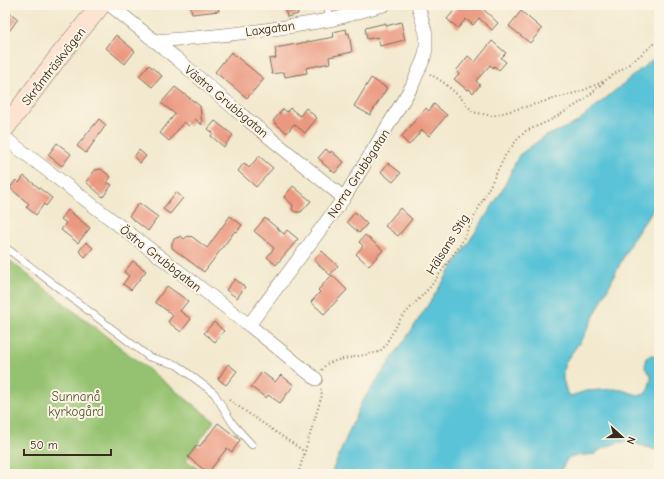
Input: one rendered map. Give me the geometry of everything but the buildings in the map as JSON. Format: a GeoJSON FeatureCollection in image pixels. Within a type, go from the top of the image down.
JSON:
{"type":"FeatureCollection","features":[{"type":"Feature","properties":{"kind":"main road","name":"Skråmträskvägen"},"geometry":{"type":"LineString","coordinates":[[5,128],[59,56],[101,5]]}},
{"type":"Feature","properties":{"kind":"street","name":"Västra Grubbgatan"},"geometry":{"type":"LineString","coordinates":[[110,5],[242,116],[344,198]]}},
{"type":"Feature","properties":{"kind":"street","name":"Laxgatan"},"geometry":{"type":"LineString","coordinates":[[154,41],[231,34],[330,19],[367,7],[384,5]]}},
{"type":"Feature","properties":{"kind":"street","name":"Norra Grubbgatan"},"geometry":{"type":"LineString","coordinates":[[249,325],[344,198],[412,86],[424,58],[426,49],[426,34],[418,5]]}},
{"type":"Feature","properties":{"kind":"street","name":"Östra Grubbgatan"},"geometry":{"type":"LineString","coordinates":[[5,138],[249,325],[316,379]]}},
{"type":"Feature","properties":{"kind":"lane"},"geometry":{"type":"LineString","coordinates":[[328,5],[330,19]]}},
{"type":"Feature","properties":{"kind":"lane"},"geometry":{"type":"LineString","coordinates":[[5,247],[149,357],[177,365],[214,393],[233,424],[252,444]]}},
{"type":"Feature","properties":{"kind":"path","name":"Hälsans Stig"},"geometry":{"type":"LineString","coordinates":[[316,379],[326,364],[338,360],[379,352],[392,336],[401,318],[431,286],[460,244],[505,156],[516,141],[526,131],[549,121],[578,104],[607,79],[628,65],[659,40]]}},
{"type":"Feature","properties":{"kind":"path"},"geometry":{"type":"LineString","coordinates":[[419,70],[434,76],[443,82],[459,96],[473,112],[492,116],[582,91],[607,79]]}},
{"type":"Feature","properties":{"kind":"path"},"geometry":{"type":"LineString","coordinates":[[298,474],[322,396],[321,386],[316,379]]}},
{"type":"Feature","properties":{"kind":"path"},"geometry":{"type":"LineString","coordinates":[[214,393],[234,402],[305,452]]}},
{"type":"Feature","properties":{"kind":"green space","name":"Sunnanå kyrkogård"},"geometry":{"type":"Polygon","coordinates":[[[5,257],[214,421],[186,460],[205,474],[5,474],[5,257]]]}},
{"type":"Feature","properties":{"kind":"water"},"geometry":{"type":"Polygon","coordinates":[[[659,54],[659,190],[654,208],[631,242],[584,336],[566,361],[563,371],[563,379],[567,393],[570,396],[586,391],[614,389],[643,395],[648,390],[651,379],[651,375],[645,368],[646,358],[652,355],[659,357],[659,451],[634,443],[619,442],[598,451],[596,454],[574,456],[567,459],[561,471],[555,474],[331,474],[361,403],[409,334],[502,191],[519,155],[544,137],[576,123],[659,54]]]}}]}
